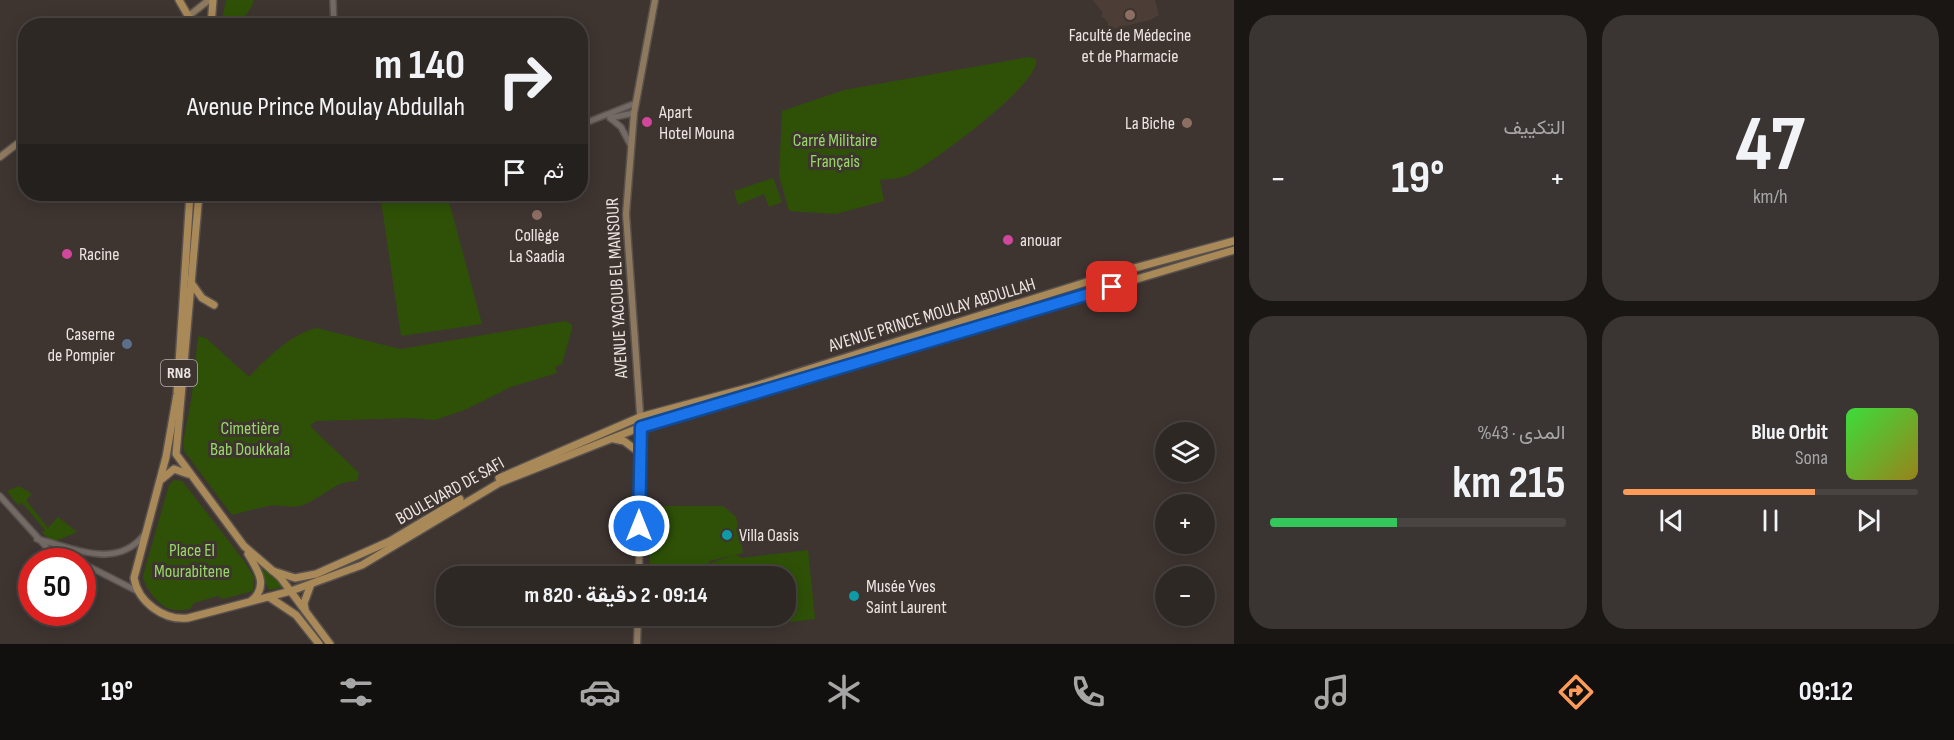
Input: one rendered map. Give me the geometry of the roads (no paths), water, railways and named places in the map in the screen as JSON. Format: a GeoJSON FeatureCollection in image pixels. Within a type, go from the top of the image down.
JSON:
{"type":"FeatureCollection","features":[{"type":"Feature","properties":{"kind":"main road"},"geometry":{"type":"LineString","coordinates":[[179,0],[187,17],[209,0]]}},
{"type":"Feature","properties":{"kind":"main road"},"geometry":{"type":"LineString","coordinates":[[212,18],[213,0]]}},
{"type":"Feature","properties":{"kind":"main road","name":"AVENUE YACOUB EL MANSOUR"},"geometry":{"type":"LineString","coordinates":[[639,566],[641,427],[626,214],[634,113],[655,0]]}},
{"type":"Feature","properties":{"kind":"main road"},"geometry":{"type":"LineString","coordinates":[[0,157],[18,143]]}},
{"type":"Feature","properties":{"kind":"main road","name":"RN8"},"geometry":{"type":"LineString","coordinates":[[138,591],[134,575],[171,430],[178,384],[190,201]]}},
{"type":"Feature","properties":{"kind":"main road","name":"RN8"},"geometry":{"type":"LineString","coordinates":[[199,201],[176,454],[244,546],[273,571],[291,591],[330,644]]}},
{"type":"Feature","properties":{"kind":"main road","name":"AVENUE PRINCE MOULAY ABDULLAH"},"geometry":{"type":"LineString","coordinates":[[641,427],[1109,275],[1234,241]]}},
{"type":"Feature","properties":{"kind":"main road","name":"AVENUE PRINCE MOULAY ABDULLAH"},"geometry":{"type":"LineString","coordinates":[[640,417],[733,396],[1234,250]]}},
{"type":"Feature","properties":{"kind":"main road"},"geometry":{"type":"LineString","coordinates":[[192,284],[202,298],[214,305]]}},
{"type":"Feature","properties":{"kind":"main road","name":"BOULEVARD DE SAFI"},"geometry":{"type":"LineString","coordinates":[[138,591],[158,612],[175,618],[291,591],[362,565],[458,503],[519,472],[640,417]]}},
{"type":"Feature","properties":{"kind":"main road","name":"BOULEVARD DE SAFI"},"geometry":{"type":"LineString","coordinates":[[519,472],[641,427]]}},
{"type":"Feature","properties":{"kind":"main road"},"geometry":{"type":"LineString","coordinates":[[614,438],[624,441],[640,453]]}},
{"type":"Feature","properties":{"kind":"main road"},"geometry":{"type":"LineString","coordinates":[[159,482],[174,469],[192,477]]}},
{"type":"Feature","properties":{"kind":"main road","name":"BOULEVARD DE SAFI"},"geometry":{"type":"LineString","coordinates":[[273,571],[302,578],[395,543]]}},
{"type":"Feature","properties":{"kind":"main road"},"geometry":{"type":"LineString","coordinates":[[244,546],[261,582],[259,592],[249,602]]}},
{"type":"Feature","properties":{"kind":"main road"},"geometry":{"type":"LineString","coordinates":[[359,557],[362,565]]}},
{"type":"Feature","properties":{"kind":"main road"},"geometry":{"type":"LineString","coordinates":[[306,612],[304,603],[310,584]]}},
{"type":"Feature","properties":{"kind":"main road"},"geometry":{"type":"LineString","coordinates":[[269,597],[296,615],[320,644]]}},
{"type":"Feature","properties":{"kind":"main road"},"geometry":{"type":"LineString","coordinates":[[637,644],[638,626]]}},
{"type":"Feature","properties":{"kind":"street"},"geometry":{"type":"LineString","coordinates":[[333,0],[334,18]]}},
{"type":"Feature","properties":{"kind":"street"},"geometry":{"type":"LineString","coordinates":[[608,117],[636,103]]}},
{"type":"Feature","properties":{"kind":"street"},"geometry":{"type":"LineString","coordinates":[[588,122],[634,113]]}},
{"type":"Feature","properties":{"kind":"street"},"geometry":{"type":"LineString","coordinates":[[608,117],[621,127],[630,144]]}},
{"type":"Feature","properties":{"kind":"street"},"geometry":{"type":"LineString","coordinates":[[0,496],[47,548]]}},
{"type":"Feature","properties":{"kind":"street"},"geometry":{"type":"LineString","coordinates":[[38,539],[78,551],[110,555],[129,549],[144,535]]}},
{"type":"Feature","properties":{"kind":"street"},"geometry":{"type":"LineString","coordinates":[[96,569],[138,591]]}},
{"type":"Feature","properties":{"kind":"place","name":"Faculté de Médecine et de Pharmacie"},"geometry":{"type":"Point","coordinates":[1130,15]}},
{"type":"Feature","properties":{"kind":"place","name":"Apart Hotel Mouna"},"geometry":{"type":"Point","coordinates":[647,122]}},
{"type":"Feature","properties":{"kind":"place","name":"La Biche"},"geometry":{"type":"Point","coordinates":[1187,123]}},
{"type":"Feature","properties":{"kind":"place","name":"Collège La Saadia"},"geometry":{"type":"Point","coordinates":[537,215]}},
{"type":"Feature","properties":{"kind":"place","name":"anouar"},"geometry":{"type":"Point","coordinates":[1008,240]}},
{"type":"Feature","properties":{"kind":"place","name":"Racine"},"geometry":{"type":"Point","coordinates":[67,254]}},
{"type":"Feature","properties":{"kind":"place","name":"Caserne de Pompier"},"geometry":{"type":"Point","coordinates":[127,344]}},
{"type":"Feature","properties":{"kind":"place","name":"Villa Oasis"},"geometry":{"type":"Point","coordinates":[727,535]}},
{"type":"Feature","properties":{"kind":"place","name":"Musée Yves Saint Laurent"},"geometry":{"type":"Point","coordinates":[854,596]}},
{"type":"Feature","properties":{"kind":"park label","name":"Carré Militaire Français"},"geometry":{"type":"Point","coordinates":[835,150]}},
{"type":"Feature","properties":{"kind":"park label","name":"Cimetière Bab Doukkala"},"geometry":{"type":"Point","coordinates":[250,438]}},
{"type":"Feature","properties":{"kind":"park label","name":"Place El Mourabitene"},"geometry":{"type":"Point","coordinates":[192,560]}}]}
